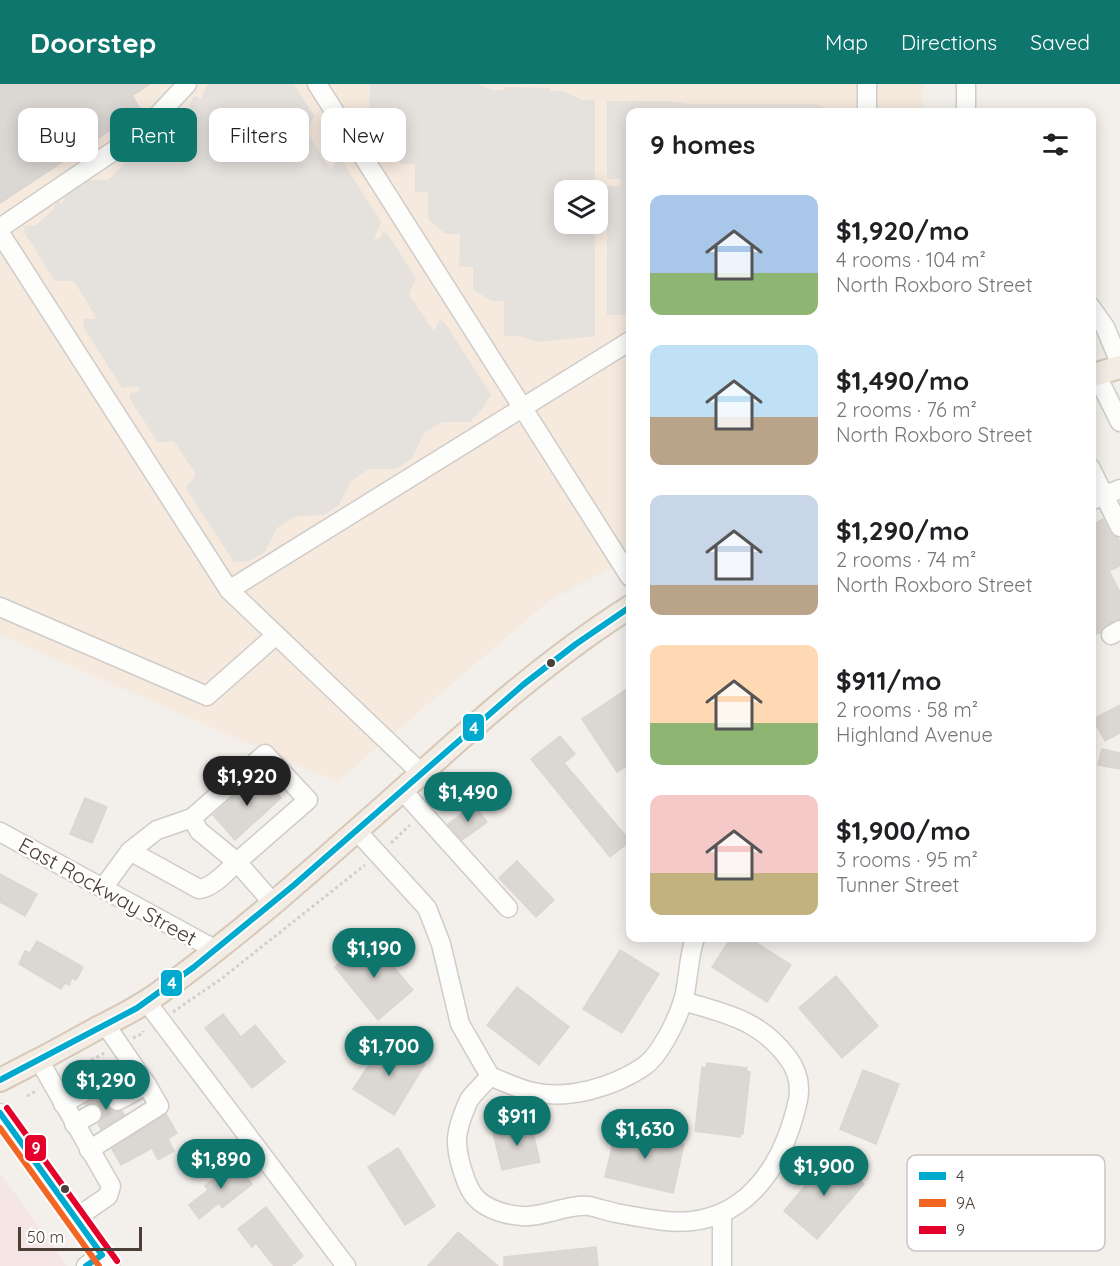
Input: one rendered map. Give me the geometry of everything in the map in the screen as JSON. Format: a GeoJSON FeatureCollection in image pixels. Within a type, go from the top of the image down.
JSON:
{"type":"FeatureCollection","features":[{"type":"Feature","properties":{"kind":"main road"},"geometry":{"type":"LineString","coordinates":[[1096,370],[1120,365]]}},
{"type":"Feature","properties":{"kind":"main road"},"geometry":{"type":"LineString","coordinates":[[0,1080],[146,1001],[216,950],[537,674],[593,631],[626,610]]}},
{"type":"Feature","properties":{"kind":"street"},"geometry":{"type":"LineString","coordinates":[[0,228],[143,131],[187,84]]}},
{"type":"Feature","properties":{"kind":"street"},"geometry":{"type":"LineString","coordinates":[[317,84],[626,571]]}},
{"type":"Feature","properties":{"kind":"street"},"geometry":{"type":"LineString","coordinates":[[867,84],[867,108]]}},
{"type":"Feature","properties":{"kind":"street"},"geometry":{"type":"LineString","coordinates":[[966,84],[966,108]]}},
{"type":"Feature","properties":{"kind":"street"},"geometry":{"type":"LineString","coordinates":[[0,233],[229,590],[421,773]]}},
{"type":"Feature","properties":{"kind":"street"},"geometry":{"type":"LineString","coordinates":[[1096,314],[1105,327],[1120,365]]}},
{"type":"Feature","properties":{"kind":"street"},"geometry":{"type":"LineString","coordinates":[[229,590],[626,343]]}},
{"type":"Feature","properties":{"kind":"street"},"geometry":{"type":"LineString","coordinates":[[1096,378],[1120,422]]}},
{"type":"Feature","properties":{"kind":"street"},"geometry":{"type":"LineString","coordinates":[[1096,478],[1120,527]]}},
{"type":"Feature","properties":{"kind":"street"},"geometry":{"type":"LineString","coordinates":[[0,607],[207,696],[276,635]]}},
{"type":"Feature","properties":{"kind":"street"},"geometry":{"type":"LineString","coordinates":[[103,888],[130,851],[157,830],[192,818],[265,754],[308,800],[204,889],[199,889],[130,851]]}},
{"type":"Feature","properties":{"kind":"street"},"geometry":{"type":"LineString","coordinates":[[402,790],[508,908]]}},
{"type":"Feature","properties":{"kind":"street"},"geometry":{"type":"LineString","coordinates":[[192,818],[199,831],[237,862],[273,903]]}},
{"type":"Feature","properties":{"kind":"street"},"geometry":{"type":"LineString","coordinates":[[356,830],[427,908],[441,944],[460,1024],[490,1076],[534,1093],[561,1094],[595,1090],[644,1066],[659,1050],[683,1001],[694,942]]}},
{"type":"Feature","properties":{"kind":"street","name":"East Rockway Street"},"geometry":{"type":"LineString","coordinates":[[0,832],[216,950]]}},
{"type":"Feature","properties":{"kind":"street"},"geometry":{"type":"LineString","coordinates":[[146,1001],[346,1266]]}},
{"type":"Feature","properties":{"kind":"street"},"geometry":{"type":"LineString","coordinates":[[490,1076],[470,1099],[457,1143],[465,1180],[476,1198],[497,1212],[525,1217],[560,1208],[588,1206],[614,1213],[667,1221],[701,1221],[722,1213],[750,1196],[774,1166],[791,1128],[799,1096],[797,1070],[776,1042],[754,1025],[683,1001]]}},
{"type":"Feature","properties":{"kind":"street"},"geometry":{"type":"LineString","coordinates":[[89,1150],[159,1106],[147,1084],[118,1046],[105,1024]]}},
{"type":"Feature","properties":{"kind":"street"},"geometry":{"type":"LineString","coordinates":[[39,1060],[50,1083],[111,1186],[108,1196],[76,1218]]}},
{"type":"Feature","properties":{"kind":"street"},"geometry":{"type":"LineString","coordinates":[[63,1104],[132,1064]]}},
{"type":"Feature","properties":{"kind":"street"},"geometry":{"type":"LineString","coordinates":[[117,1101],[147,1084]]}},
{"type":"Feature","properties":{"kind":"street"},"geometry":{"type":"LineString","coordinates":[[0,1113],[106,1260],[86,1266]]}},
{"type":"Feature","properties":{"kind":"street"},"geometry":{"type":"LineString","coordinates":[[74,1124],[92,1114]]}},
{"type":"Feature","properties":{"kind":"street"},"geometry":{"type":"LineString","coordinates":[[722,1213],[722,1266]]}},
{"type":"Feature","properties":{"kind":"path"},"geometry":{"type":"LineString","coordinates":[[173,1011],[221,979],[378,854],[423,814]]}},
{"type":"Feature","properties":{"kind":"path"},"geometry":{"type":"LineString","coordinates":[[27,1096],[143,1033],[143,1030]]}},
{"type":"Feature","properties":{"kind":"shaded area"},"geometry":{"type":"Polygon","coordinates":[[[0,84],[923,84],[922,108],[626,108],[626,561],[549,601],[337,782],[0,635],[0,84]]]}},
{"type":"Feature","properties":{"kind":"shaded area"},"geometry":{"type":"Polygon","coordinates":[[[210,84],[294,84],[309,108],[209,108],[209,162],[309,162],[309,135],[321,155],[321,162],[326,162],[332,169],[336,162],[343,162],[381,222],[374,239],[379,239],[383,232],[388,234],[416,279],[410,296],[432,329],[434,330],[440,320],[445,323],[491,395],[470,422],[442,422],[424,433],[412,458],[396,469],[369,469],[351,481],[338,506],[324,515],[296,516],[277,528],[265,552],[249,561],[234,562],[186,488],[195,473],[173,441],[158,443],[130,399],[130,393],[138,392],[140,388],[136,386],[122,388],[83,326],[84,319],[95,319],[96,317],[74,281],[55,281],[24,232],[25,226],[36,225],[52,211],[57,201],[62,204],[67,193],[81,180],[108,180],[125,162],[197,162],[197,108],[188,108],[194,96],[201,99],[206,87],[210,84]]]}},
{"type":"Feature","properties":{"kind":"shaded area"},"geometry":{"type":"Polygon","coordinates":[[[370,84],[477,84],[492,90],[505,90],[505,87],[550,88],[551,91],[563,91],[582,100],[595,100],[595,179],[554,180],[554,234],[595,234],[595,336],[539,342],[519,336],[504,336],[504,301],[492,301],[473,290],[473,267],[459,267],[460,234],[445,234],[428,219],[428,192],[415,192],[415,164],[400,162],[406,162],[406,108],[369,108],[370,84]]]}},
{"type":"Feature","properties":{"kind":"shaded area"},"geometry":{"type":"Polygon","coordinates":[[[607,101],[670,101],[688,104],[816,104],[826,108],[626,108],[626,313],[607,315],[608,186],[619,186],[621,181],[607,179],[607,101]]]}},
{"type":"Feature","properties":{"kind":"shaded area"},"geometry":{"type":"Polygon","coordinates":[[[309,108],[314,116],[309,127],[309,108]]]}},
{"type":"Feature","properties":{"kind":"shaded area"},"geometry":{"type":"Polygon","coordinates":[[[0,1173],[67,1266],[0,1266],[0,1173]]]}},
{"type":"Feature","properties":{"kind":"building"},"geometry":{"type":"Polygon","coordinates":[[[0,84],[150,84],[132,96],[140,108],[110,108],[110,130],[98,138],[98,108],[18,108],[18,162],[62,162],[0,203],[0,84]]]}},
{"type":"Feature","properties":{"kind":"building"},"geometry":{"type":"Polygon","coordinates":[[[1103,519],[1110,533],[1120,542],[1120,566],[1109,571],[1120,592],[1120,619],[1106,625],[1096,634],[1096,523],[1103,519]]]}},
{"type":"Feature","properties":{"kind":"building"},"geometry":{"type":"Polygon","coordinates":[[[626,690],[626,766],[617,772],[582,719],[626,690]]]}},
{"type":"Feature","properties":{"kind":"building"},"geometry":{"type":"Polygon","coordinates":[[[1120,705],[1120,733],[1105,741],[1096,724],[1096,717],[1120,705]]]}},
{"type":"Feature","properties":{"kind":"building"},"geometry":{"type":"Polygon","coordinates":[[[560,736],[575,754],[564,763],[626,836],[626,844],[610,857],[531,759],[560,736]]]}},
{"type":"Feature","properties":{"kind":"building"},"geometry":{"type":"Polygon","coordinates":[[[1102,749],[1120,753],[1120,769],[1098,765],[1102,749]]]}},
{"type":"Feature","properties":{"kind":"building"},"geometry":{"type":"Polygon","coordinates":[[[260,774],[281,798],[235,840],[213,815],[260,774]]]}},
{"type":"Feature","properties":{"kind":"building"},"geometry":{"type":"Polygon","coordinates":[[[85,798],[107,807],[92,843],[70,834],[85,798]]]}},
{"type":"Feature","properties":{"kind":"building"},"geometry":{"type":"Polygon","coordinates":[[[474,805],[487,822],[462,840],[448,824],[474,805]]]}},
{"type":"Feature","properties":{"kind":"building"},"geometry":{"type":"Polygon","coordinates":[[[517,861],[554,900],[536,917],[499,878],[517,861]]]}},
{"type":"Feature","properties":{"kind":"building"},"geometry":{"type":"Polygon","coordinates":[[[0,874],[37,894],[25,916],[0,902],[0,874]]]}},
{"type":"Feature","properties":{"kind":"building"},"geometry":{"type":"Polygon","coordinates":[[[369,938],[413,990],[378,1020],[335,967],[369,938]]]}},
{"type":"Feature","properties":{"kind":"building"},"geometry":{"type":"Polygon","coordinates":[[[37,941],[83,967],[76,980],[72,978],[69,985],[65,983],[61,989],[19,964],[25,951],[30,953],[37,941]]]}},
{"type":"Feature","properties":{"kind":"building"},"geometry":{"type":"Polygon","coordinates":[[[728,942],[755,942],[791,965],[767,1002],[712,967],[728,942]]]}},
{"type":"Feature","properties":{"kind":"building"},"geometry":{"type":"Polygon","coordinates":[[[620,950],[659,974],[622,1033],[583,1009],[620,950]]]}},
{"type":"Feature","properties":{"kind":"building"},"geometry":{"type":"Polygon","coordinates":[[[836,976],[878,1026],[842,1058],[799,1008],[836,976]]]}},
{"type":"Feature","properties":{"kind":"building"},"geometry":{"type":"Polygon","coordinates":[[[517,987],[569,1027],[539,1065],[487,1025],[517,987]]]}},
{"type":"Feature","properties":{"kind":"building"},"geometry":{"type":"Polygon","coordinates":[[[223,1014],[241,1037],[255,1025],[285,1062],[252,1088],[205,1028],[223,1014]]]}},
{"type":"Feature","properties":{"kind":"building"},"geometry":{"type":"Polygon","coordinates":[[[386,1039],[425,1064],[394,1115],[353,1089],[386,1039]]]}},
{"type":"Feature","properties":{"kind":"building"},"geometry":{"type":"Polygon","coordinates":[[[707,1063],[747,1068],[746,1071],[750,1072],[743,1134],[741,1133],[740,1137],[695,1131],[702,1067],[706,1068],[707,1063]]]}},
{"type":"Feature","properties":{"kind":"building"},"geometry":{"type":"Polygon","coordinates":[[[863,1070],[899,1084],[876,1144],[840,1129],[863,1070]]]}},
{"type":"Feature","properties":{"kind":"building"},"geometry":{"type":"Polygon","coordinates":[[[110,1090],[106,1100],[107,1107],[116,1112],[122,1111],[124,1115],[101,1129],[98,1124],[103,1115],[101,1108],[97,1104],[86,1104],[110,1090]]]}},
{"type":"Feature","properties":{"kind":"building"},"geometry":{"type":"Polygon","coordinates":[[[166,1114],[177,1133],[168,1139],[174,1151],[158,1160],[152,1148],[121,1165],[112,1149],[166,1114]]]}},
{"type":"Feature","properties":{"kind":"building"},"geometry":{"type":"Polygon","coordinates":[[[531,1124],[540,1162],[502,1170],[493,1133],[531,1124]]]}},
{"type":"Feature","properties":{"kind":"building"},"geometry":{"type":"Polygon","coordinates":[[[617,1127],[684,1144],[673,1193],[605,1177],[617,1127]]]}},
{"type":"Feature","properties":{"kind":"building"},"geometry":{"type":"Polygon","coordinates":[[[398,1148],[435,1206],[405,1225],[368,1167],[398,1148]]]}},
{"type":"Feature","properties":{"kind":"building"},"geometry":{"type":"Polygon","coordinates":[[[831,1155],[864,1184],[817,1239],[784,1211],[831,1155]]]}},
{"type":"Feature","properties":{"kind":"building"},"geometry":{"type":"Polygon","coordinates":[[[235,1162],[252,1184],[222,1208],[219,1203],[199,1219],[189,1205],[208,1190],[205,1186],[235,1162]]]}},
{"type":"Feature","properties":{"kind":"building"},"geometry":{"type":"Polygon","coordinates":[[[266,1207],[303,1256],[291,1266],[274,1266],[256,1243],[252,1247],[238,1229],[266,1207]]]}},
{"type":"Feature","properties":{"kind":"building"},"geometry":{"type":"Polygon","coordinates":[[[458,1232],[498,1266],[428,1266],[458,1232]]]}},
{"type":"Feature","properties":{"kind":"building"},"geometry":{"type":"Polygon","coordinates":[[[596,1247],[598,1266],[504,1266],[504,1257],[596,1247]]]}},
{"type":"Feature","properties":{"kind":"tunnel"},"geometry":{"type":"LineString","coordinates":[[92,1114],[117,1101]]}},
{"type":"Feature","properties":{"kind":"transit line","name":"4"},"geometry":{"type":"LineString","coordinates":[[0,1080],[137,1008],[194,967],[294,885],[524,684],[626,610]]}},
{"type":"Feature","properties":{"kind":"transit line","name":"9"},"geometry":{"type":"LineString","coordinates":[[7,1108],[117,1261]]}},
{"type":"Feature","properties":{"kind":"transit line","name":"4"},"geometry":{"type":"LineString","coordinates":[[0,1113],[102,1255],[86,1266]]}},
{"type":"Feature","properties":{"kind":"transit line","name":"9A"},"geometry":{"type":"LineString","coordinates":[[0,1128],[99,1266]]}}]}
